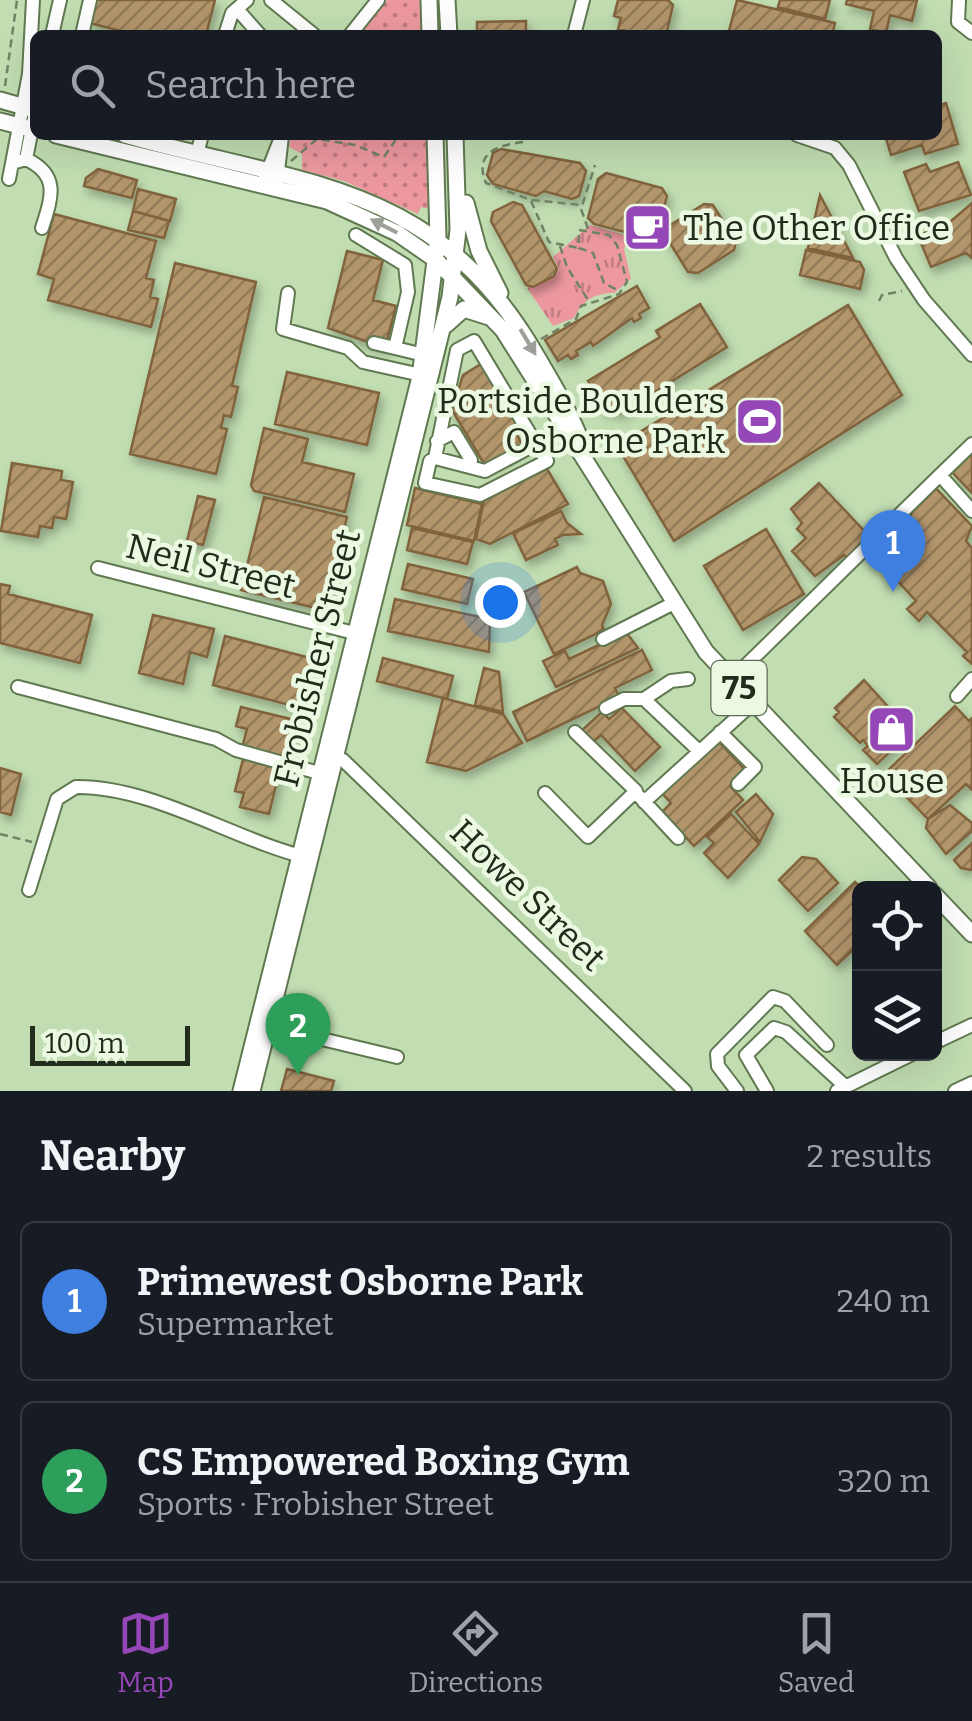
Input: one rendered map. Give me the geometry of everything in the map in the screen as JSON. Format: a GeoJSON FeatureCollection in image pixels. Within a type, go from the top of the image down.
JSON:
{"type":"FeatureCollection","features":[{"type":"Feature","properties":{"kind":"main road"},"geometry":{"type":"LineString","coordinates":[[429,0],[430,30]]}},
{"type":"Feature","properties":{"kind":"main road"},"geometry":{"type":"LineString","coordinates":[[447,0],[449,30]]}},
{"type":"Feature","properties":{"kind":"main road"},"geometry":{"type":"LineString","coordinates":[[0,121],[19,108]]}},
{"type":"Feature","properties":{"kind":"main road","name":"75"},"geometry":{"type":"LineString","coordinates":[[83,140],[275,176],[397,232],[454,276],[494,320],[562,427],[587,458]]}},
{"type":"Feature","properties":{"kind":"main road","name":"75"},"geometry":{"type":"LineString","coordinates":[[145,140],[367,199],[438,238],[456,253],[503,302],[554,386],[587,458],[706,652],[922,881]]}},
{"type":"Feature","properties":{"kind":"main road","name":"Frobisher Street"},"geometry":{"type":"LineString","coordinates":[[252,1091],[263,1025],[421,375],[438,238],[435,140]]}},
{"type":"Feature","properties":{"kind":"main road"},"geometry":{"type":"LineString","coordinates":[[455,140],[458,181],[479,250],[503,302]]}},
{"type":"Feature","properties":{"kind":"main road","name":"Frobisher Street"},"geometry":{"type":"LineString","coordinates":[[360,635],[443,328],[454,276],[458,181]]}},
{"type":"Feature","properties":{"kind":"main road"},"geometry":{"type":"LineString","coordinates":[[443,328],[464,309],[494,320]]}},
{"type":"Feature","properties":{"kind":"main road","name":"Frobisher Street"},"geometry":{"type":"LineString","coordinates":[[304,857],[319,772],[330,755]]}},
{"type":"Feature","properties":{"kind":"main road"},"geometry":{"type":"LineString","coordinates":[[942,902],[972,934]]}},
{"type":"Feature","properties":{"kind":"main road","name":"Frobisher Street"},"geometry":{"type":"LineString","coordinates":[[241,1091],[263,1025]]}},
{"type":"Feature","properties":{"kind":"street"},"geometry":{"type":"LineString","coordinates":[[31,30],[32,0]]}},
{"type":"Feature","properties":{"kind":"street"},"geometry":{"type":"LineString","coordinates":[[53,30],[60,0]]}},
{"type":"Feature","properties":{"kind":"street"},"geometry":{"type":"LineString","coordinates":[[84,30],[90,0]]}},
{"type":"Feature","properties":{"kind":"street"},"geometry":{"type":"LineString","coordinates":[[271,0],[308,30]]}},
{"type":"Feature","properties":{"kind":"street"},"geometry":{"type":"LineString","coordinates":[[354,30],[378,0]]}},
{"type":"Feature","properties":{"kind":"street"},"geometry":{"type":"LineString","coordinates":[[575,30],[582,0]]}},
{"type":"Feature","properties":{"kind":"street"},"geometry":{"type":"LineString","coordinates":[[959,0],[958,22],[972,34]]}},
{"type":"Feature","properties":{"kind":"street"},"geometry":{"type":"LineString","coordinates":[[228,30],[242,4]]}},
{"type":"Feature","properties":{"kind":"street"},"geometry":{"type":"LineString","coordinates":[[242,4],[257,30]]}},
{"type":"Feature","properties":{"kind":"street"},"geometry":{"type":"LineString","coordinates":[[9,179],[30,49]]}},
{"type":"Feature","properties":{"kind":"street"},"geometry":{"type":"LineString","coordinates":[[19,108],[26,159]]}},
{"type":"Feature","properties":{"kind":"street"},"geometry":{"type":"LineString","coordinates":[[197,154],[201,140]]}},
{"type":"Feature","properties":{"kind":"street"},"geometry":{"type":"LineString","coordinates":[[275,176],[281,140]]}},
{"type":"Feature","properties":{"kind":"street"},"geometry":{"type":"LineString","coordinates":[[812,140],[835,148],[849,164],[914,284],[972,355]]}},
{"type":"Feature","properties":{"kind":"street"},"geometry":{"type":"LineString","coordinates":[[12,163],[26,159],[41,166],[53,187],[42,228]]}},
{"type":"Feature","properties":{"kind":"street"},"geometry":{"type":"LineString","coordinates":[[356,236],[406,264],[408,292],[395,348]]}},
{"type":"Feature","properties":{"kind":"street"},"geometry":{"type":"LineString","coordinates":[[288,293],[283,329],[348,348],[363,362],[421,375]]}},
{"type":"Feature","properties":{"kind":"street"},"geometry":{"type":"LineString","coordinates":[[474,342],[547,461],[480,495],[425,483],[436,450],[457,350],[474,342]]}},
{"type":"Feature","properties":{"kind":"street"},"geometry":{"type":"LineString","coordinates":[[374,343],[424,356]]}},
{"type":"Feature","properties":{"kind":"street"},"geometry":{"type":"LineString","coordinates":[[414,446],[436,450],[485,471],[562,427]]}},
{"type":"Feature","properties":{"kind":"street"},"geometry":{"type":"LineString","coordinates":[[436,450],[454,432],[471,460],[470,467]]}},
{"type":"Feature","properties":{"kind":"street"},"geometry":{"type":"LineString","coordinates":[[731,680],[972,444]]}},
{"type":"Feature","properties":{"kind":"street"},"geometry":{"type":"LineString","coordinates":[[480,495],[485,471]]}},
{"type":"Feature","properties":{"kind":"street"},"geometry":{"type":"LineString","coordinates":[[940,476],[972,511]]}},
{"type":"Feature","properties":{"kind":"street","name":"Neil Street"},"geometry":{"type":"LineString","coordinates":[[98,568],[360,635]]}},
{"type":"Feature","properties":{"kind":"street"},"geometry":{"type":"LineString","coordinates":[[603,638],[674,602]]}},
{"type":"Feature","properties":{"kind":"street"},"geometry":{"type":"LineString","coordinates":[[606,708],[624,699],[644,699],[671,681],[688,680]]}},
{"type":"Feature","properties":{"kind":"street"},"geometry":{"type":"LineString","coordinates":[[956,696],[972,680]]}},
{"type":"Feature","properties":{"kind":"street"},"geometry":{"type":"LineString","coordinates":[[18,687],[216,739],[236,750],[319,772]]}},
{"type":"Feature","properties":{"kind":"street"},"geometry":{"type":"LineString","coordinates":[[644,699],[700,751]]}},
{"type":"Feature","properties":{"kind":"street"},"geometry":{"type":"LineString","coordinates":[[545,793],[588,837],[700,751],[753,703]]}},
{"type":"Feature","properties":{"kind":"street"},"geometry":{"type":"LineString","coordinates":[[574,732],[678,838]]}},
{"type":"Feature","properties":{"kind":"street"},"geometry":{"type":"LineString","coordinates":[[720,732],[755,767],[738,784]]}},
{"type":"Feature","properties":{"kind":"street","name":"Howe Street"},"geometry":{"type":"LineString","coordinates":[[330,755],[684,1091]]}},
{"type":"Feature","properties":{"kind":"street"},"geometry":{"type":"LineString","coordinates":[[29,890],[57,799],[70,789],[84,787],[188,812],[304,857]]}},
{"type":"Feature","properties":{"kind":"street"},"geometry":{"type":"LineString","coordinates":[[737,1091],[718,1066],[717,1054],[773,997],[785,1001],[827,1045]]}},
{"type":"Feature","properties":{"kind":"street"},"geometry":{"type":"LineString","coordinates":[[263,1025],[396,1057]]}},
{"type":"Feature","properties":{"kind":"street"},"geometry":{"type":"LineString","coordinates":[[942,1039],[972,1025]]}},
{"type":"Feature","properties":{"kind":"street"},"geometry":{"type":"LineString","coordinates":[[767,1091],[746,1055],[774,1028],[786,1032],[849,1088],[899,1061]]}},
{"type":"Feature","properties":{"kind":"street"},"geometry":{"type":"LineString","coordinates":[[955,1091],[972,1083]]}},
{"type":"Feature","properties":{"kind":"path"},"geometry":{"type":"LineString","coordinates":[[17,0],[19,108]]}},
{"type":"Feature","properties":{"kind":"path"},"geometry":{"type":"LineString","coordinates":[[275,176],[314,140]]}},
{"type":"Feature","properties":{"kind":"path"},"geometry":{"type":"LineString","coordinates":[[331,140],[384,157],[396,140]]}},
{"type":"Feature","properties":{"kind":"path"},"geometry":{"type":"LineString","coordinates":[[523,142],[494,146],[487,152],[482,176],[495,189],[530,200],[582,206]]}},
{"type":"Feature","properties":{"kind":"path"},"geometry":{"type":"LineString","coordinates":[[589,230],[582,206],[595,165]]}},
{"type":"Feature","properties":{"kind":"path"},"geometry":{"type":"LineString","coordinates":[[530,200],[549,242],[594,253],[604,283],[620,292]]}},
{"type":"Feature","properties":{"kind":"path"},"geometry":{"type":"LineString","coordinates":[[540,340],[576,319],[581,306],[620,292],[627,282],[617,245],[609,235],[579,230],[580,248]]}},
{"type":"Feature","properties":{"kind":"path"},"geometry":{"type":"LineString","coordinates":[[559,244],[567,267],[590,302]]}},
{"type":"Feature","properties":{"kind":"path"},"geometry":{"type":"LineString","coordinates":[[879,301],[882,295],[894,296],[914,284]]}},
{"type":"Feature","properties":{"kind":"path"},"geometry":{"type":"LineString","coordinates":[[0,834],[43,845]]}},
{"type":"Feature","properties":{"kind":"green space"},"geometry":{"type":"Polygon","coordinates":[[[387,0],[422,0],[424,30],[362,30],[387,0]]]}},
{"type":"Feature","properties":{"kind":"green space"},"geometry":{"type":"Polygon","coordinates":[[[290,140],[428,140],[431,209],[421,207],[418,214],[344,181],[302,170],[302,154],[289,147],[290,140]]]}},
{"type":"Feature","properties":{"kind":"green space"},"geometry":{"type":"Polygon","coordinates":[[[590,225],[631,237],[624,249],[631,279],[614,293],[590,299],[574,318],[553,326],[527,288],[555,277],[559,269],[553,257],[590,225]]]}},
{"type":"Feature","properties":{"kind":"building"},"geometry":{"type":"Polygon","coordinates":[[[94,0],[215,0],[207,30],[118,30],[89,23],[94,0]]]}},
{"type":"Feature","properties":{"kind":"building"},"geometry":{"type":"Polygon","coordinates":[[[618,0],[668,0],[673,5],[667,30],[618,29],[621,18],[614,16],[618,0]]]}},
{"type":"Feature","properties":{"kind":"building"},"geometry":{"type":"Polygon","coordinates":[[[737,0],[835,23],[833,30],[729,30],[737,0]]]}},
{"type":"Feature","properties":{"kind":"building"},"geometry":{"type":"Polygon","coordinates":[[[780,0],[830,0],[825,19],[778,7],[780,0]]]}},
{"type":"Feature","properties":{"kind":"building"},"geometry":{"type":"Polygon","coordinates":[[[847,0],[917,0],[912,21],[890,15],[887,30],[870,29],[874,11],[846,4],[847,0]]]}},
{"type":"Feature","properties":{"kind":"building"},"geometry":{"type":"Polygon","coordinates":[[[526,21],[526,30],[477,30],[477,22],[526,21]]]}},
{"type":"Feature","properties":{"kind":"building"},"geometry":{"type":"Polygon","coordinates":[[[946,103],[958,144],[925,154],[922,145],[891,155],[886,140],[942,140],[942,104],[946,103]]]}},
{"type":"Feature","properties":{"kind":"building"},"geometry":{"type":"Polygon","coordinates":[[[501,149],[580,163],[586,171],[579,196],[572,199],[544,191],[536,196],[493,184],[487,175],[493,153],[501,149]]]}},
{"type":"Feature","properties":{"kind":"building"},"geometry":{"type":"Polygon","coordinates":[[[958,162],[971,195],[919,211],[904,172],[926,164],[930,172],[958,162]]]}},
{"type":"Feature","properties":{"kind":"building"},"geometry":{"type":"Polygon","coordinates":[[[98,169],[137,180],[132,198],[84,186],[86,178],[98,169]]]}},
{"type":"Feature","properties":{"kind":"building"},"geometry":{"type":"Polygon","coordinates":[[[606,173],[662,188],[667,196],[657,234],[651,239],[594,224],[588,218],[598,179],[606,173]]]}},
{"type":"Feature","properties":{"kind":"building"},"geometry":{"type":"Polygon","coordinates":[[[138,189],[176,199],[170,221],[133,211],[138,189]]]}},
{"type":"Feature","properties":{"kind":"building"},"geometry":{"type":"Polygon","coordinates":[[[820,195],[853,258],[808,248],[820,195]]]}},
{"type":"Feature","properties":{"kind":"building"},"geometry":{"type":"Polygon","coordinates":[[[513,202],[522,205],[557,269],[554,276],[533,287],[526,285],[491,221],[493,212],[513,202]]]}},
{"type":"Feature","properties":{"kind":"building"},"geometry":{"type":"Polygon","coordinates":[[[972,203],[972,258],[966,253],[931,267],[918,236],[950,222],[972,203]]]}},
{"type":"Feature","properties":{"kind":"building"},"geometry":{"type":"Polygon","coordinates":[[[704,204],[713,205],[736,242],[734,250],[698,273],[688,272],[665,235],[667,227],[704,204]]]}},
{"type":"Feature","properties":{"kind":"building"},"geometry":{"type":"Polygon","coordinates":[[[133,211],[169,221],[164,238],[128,230],[133,211]]]}},
{"type":"Feature","properties":{"kind":"building"},"geometry":{"type":"Polygon","coordinates":[[[54,214],[156,241],[146,278],[154,280],[150,297],[158,299],[151,327],[48,300],[54,279],[38,274],[54,214]]]}},
{"type":"Feature","properties":{"kind":"building"},"geometry":{"type":"Polygon","coordinates":[[[806,250],[860,262],[864,270],[860,289],[800,275],[806,250]]]}},
{"type":"Feature","properties":{"kind":"building"},"geometry":{"type":"Polygon","coordinates":[[[347,251],[383,260],[373,300],[396,306],[385,348],[328,328],[347,251]]]}},
{"type":"Feature","properties":{"kind":"building"},"geometry":{"type":"Polygon","coordinates":[[[175,263],[256,282],[232,386],[238,387],[231,417],[224,415],[221,428],[227,429],[216,474],[130,454],[175,263]]]}},
{"type":"Feature","properties":{"kind":"building"},"geometry":{"type":"Polygon","coordinates":[[[637,286],[649,308],[639,314],[641,318],[634,322],[632,318],[593,346],[591,342],[571,359],[568,355],[558,361],[545,340],[637,286]]]}},
{"type":"Feature","properties":{"kind":"building"},"geometry":{"type":"Polygon","coordinates":[[[700,304],[727,347],[619,414],[615,407],[607,412],[588,381],[660,337],[656,331],[700,304]]]}},
{"type":"Feature","properties":{"kind":"building","name":"Portside Boulders Osborne Park"},"geometry":{"type":"Polygon","coordinates":[[[848,305],[902,395],[674,541],[617,446],[848,305]]]}},
{"type":"Feature","properties":{"kind":"building"},"geometry":{"type":"Polygon","coordinates":[[[481,364],[518,422],[512,426],[523,446],[486,467],[452,410],[463,375],[481,364]]]}},
{"type":"Feature","properties":{"kind":"building"},"geometry":{"type":"Polygon","coordinates":[[[287,372],[379,393],[367,445],[275,424],[287,372]]]}},
{"type":"Feature","properties":{"kind":"building"},"geometry":{"type":"Polygon","coordinates":[[[264,428],[308,439],[302,462],[354,474],[345,512],[254,491],[251,485],[264,428]]]}},
{"type":"Feature","properties":{"kind":"building"},"geometry":{"type":"Polygon","coordinates":[[[972,453],[972,493],[952,472],[972,453]]]}},
{"type":"Feature","properties":{"kind":"building"},"geometry":{"type":"Polygon","coordinates":[[[12,463],[62,471],[61,480],[73,482],[66,519],[54,517],[52,528],[40,526],[38,537],[1,531],[12,463]]]}},
{"type":"Feature","properties":{"kind":"building"},"geometry":{"type":"Polygon","coordinates":[[[547,469],[568,504],[490,544],[476,539],[484,500],[547,469]]]}},
{"type":"Feature","properties":{"kind":"building"},"geometry":{"type":"Polygon","coordinates":[[[928,480],[972,526],[966,541],[972,548],[972,664],[963,656],[967,652],[927,612],[919,621],[907,609],[916,601],[872,553],[911,515],[902,506],[928,480]]]}},
{"type":"Feature","properties":{"kind":"building"},"geometry":{"type":"Polygon","coordinates":[[[819,483],[870,537],[847,558],[844,555],[815,576],[792,551],[806,538],[797,529],[802,523],[791,509],[819,483]]]}},
{"type":"Feature","properties":{"kind":"building"},"geometry":{"type":"Polygon","coordinates":[[[415,488],[482,504],[474,541],[407,525],[415,488]]]}},
{"type":"Feature","properties":{"kind":"building"},"geometry":{"type":"Polygon","coordinates":[[[198,496],[215,500],[203,545],[187,541],[198,496]]]}},
{"type":"Feature","properties":{"kind":"building"},"geometry":{"type":"Polygon","coordinates":[[[264,497],[347,517],[324,610],[241,590],[264,497]]]}},
{"type":"Feature","properties":{"kind":"building"},"geometry":{"type":"Polygon","coordinates":[[[561,511],[567,523],[581,534],[563,535],[555,539],[558,545],[526,560],[513,533],[561,511]]]}},
{"type":"Feature","properties":{"kind":"building"},"geometry":{"type":"Polygon","coordinates":[[[412,528],[473,542],[467,564],[407,550],[412,528]]]}},
{"type":"Feature","properties":{"kind":"building"},"geometry":{"type":"Polygon","coordinates":[[[766,529],[804,594],[743,630],[704,566],[766,529]]]}},
{"type":"Feature","properties":{"kind":"building"},"geometry":{"type":"Polygon","coordinates":[[[408,564],[473,579],[467,604],[402,589],[408,564]]]}},
{"type":"Feature","properties":{"kind":"building"},"geometry":{"type":"Polygon","coordinates":[[[577,567],[580,573],[603,581],[611,604],[602,625],[604,630],[554,654],[524,592],[577,567]]]}},
{"type":"Feature","properties":{"kind":"building"},"geometry":{"type":"Polygon","coordinates":[[[0,584],[10,586],[8,594],[92,615],[80,663],[0,643],[0,584]]]}},
{"type":"Feature","properties":{"kind":"building"},"geometry":{"type":"Polygon","coordinates":[[[395,599],[490,619],[489,652],[388,631],[395,599]]]}},
{"type":"Feature","properties":{"kind":"building"},"geometry":{"type":"Polygon","coordinates":[[[153,615],[214,629],[207,657],[190,652],[183,684],[139,673],[153,615]]]}},
{"type":"Feature","properties":{"kind":"building"},"geometry":{"type":"Polygon","coordinates":[[[626,632],[638,648],[556,687],[543,661],[565,651],[569,659],[626,632]]]}},
{"type":"Feature","properties":{"kind":"building"},"geometry":{"type":"Polygon","coordinates":[[[225,636],[318,660],[305,709],[213,685],[225,636]]]}},
{"type":"Feature","properties":{"kind":"building"},"geometry":{"type":"Polygon","coordinates":[[[642,650],[652,670],[615,688],[619,697],[527,741],[513,712],[642,650]]]}},
{"type":"Feature","properties":{"kind":"building"},"geometry":{"type":"Polygon","coordinates":[[[383,658],[453,676],[447,699],[377,681],[383,658]]]}},
{"type":"Feature","properties":{"kind":"building"},"geometry":{"type":"Polygon","coordinates":[[[484,668],[499,672],[503,712],[475,705],[484,668]]]}},
{"type":"Feature","properties":{"kind":"building"},"geometry":{"type":"Polygon","coordinates":[[[864,680],[911,732],[877,764],[863,750],[868,746],[863,740],[860,743],[834,717],[839,712],[835,708],[864,680]]]}},
{"type":"Feature","properties":{"kind":"building"},"geometry":{"type":"Polygon","coordinates":[[[443,698],[503,714],[522,743],[466,771],[427,762],[443,698]]]}},
{"type":"Feature","properties":{"kind":"building"},"geometry":{"type":"Polygon","coordinates":[[[955,706],[969,721],[972,718],[972,790],[966,784],[928,819],[884,774],[955,706]]]}},
{"type":"Feature","properties":{"kind":"building"},"geometry":{"type":"Polygon","coordinates":[[[241,707],[295,720],[285,758],[242,748],[247,729],[236,726],[241,707]]]}},
{"type":"Feature","properties":{"kind":"building"},"geometry":{"type":"Polygon","coordinates":[[[622,708],[660,747],[635,771],[601,735],[592,743],[581,731],[602,712],[609,719],[622,708]]]}},
{"type":"Feature","properties":{"kind":"building"},"geometry":{"type":"Polygon","coordinates":[[[716,739],[746,771],[730,786],[743,800],[694,846],[662,812],[671,803],[660,791],[716,739]]]}},
{"type":"Feature","properties":{"kind":"building"},"geometry":{"type":"Polygon","coordinates":[[[243,759],[280,769],[269,814],[240,807],[244,793],[235,791],[243,759]]]}},
{"type":"Feature","properties":{"kind":"building"},"geometry":{"type":"Polygon","coordinates":[[[0,768],[21,774],[11,815],[0,812],[0,768]]]}},
{"type":"Feature","properties":{"kind":"building"},"geometry":{"type":"Polygon","coordinates":[[[756,794],[773,814],[760,842],[736,812],[756,794]]]}},
{"type":"Feature","properties":{"kind":"building"},"geometry":{"type":"Polygon","coordinates":[[[950,805],[972,823],[972,831],[946,854],[926,828],[928,819],[950,805]]]}},
{"type":"Feature","properties":{"kind":"building"},"geometry":{"type":"Polygon","coordinates":[[[731,814],[759,844],[728,878],[704,853],[714,843],[707,837],[731,814]]]}},
{"type":"Feature","properties":{"kind":"building"},"geometry":{"type":"Polygon","coordinates":[[[972,843],[972,870],[961,868],[954,860],[972,843]]]}},
{"type":"Feature","properties":{"kind":"building"},"geometry":{"type":"Polygon","coordinates":[[[802,857],[816,859],[838,883],[808,911],[779,880],[802,857]]]}},
{"type":"Feature","properties":{"kind":"building"},"geometry":{"type":"Polygon","coordinates":[[[852,885],[852,951],[837,965],[805,931],[852,885]]]}},
{"type":"Feature","properties":{"kind":"building"},"geometry":{"type":"Polygon","coordinates":[[[287,1069],[334,1081],[331,1091],[281,1091],[287,1069]]]}},
{"type":"Feature","properties":{"kind":"place","name":"The Other Office"},"geometry":{"type":"Point","coordinates":[648,228]}},
{"type":"Feature","properties":{"kind":"place","name":"Portside Boulders Osborne Park"},"geometry":{"type":"Point","coordinates":[760,421]}},
{"type":"Feature","properties":{"kind":"place","name":"Primewest Osborne Park"},"geometry":{"type":"Point","coordinates":[893,592]}},
{"type":"Feature","properties":{"kind":"place","name":"House"},"geometry":{"type":"Point","coordinates":[892,729]}},
{"type":"Feature","properties":{"kind":"place","name":"CS Empowered Boxing Gym"},"geometry":{"type":"Point","coordinates":[298,1075]}}]}
